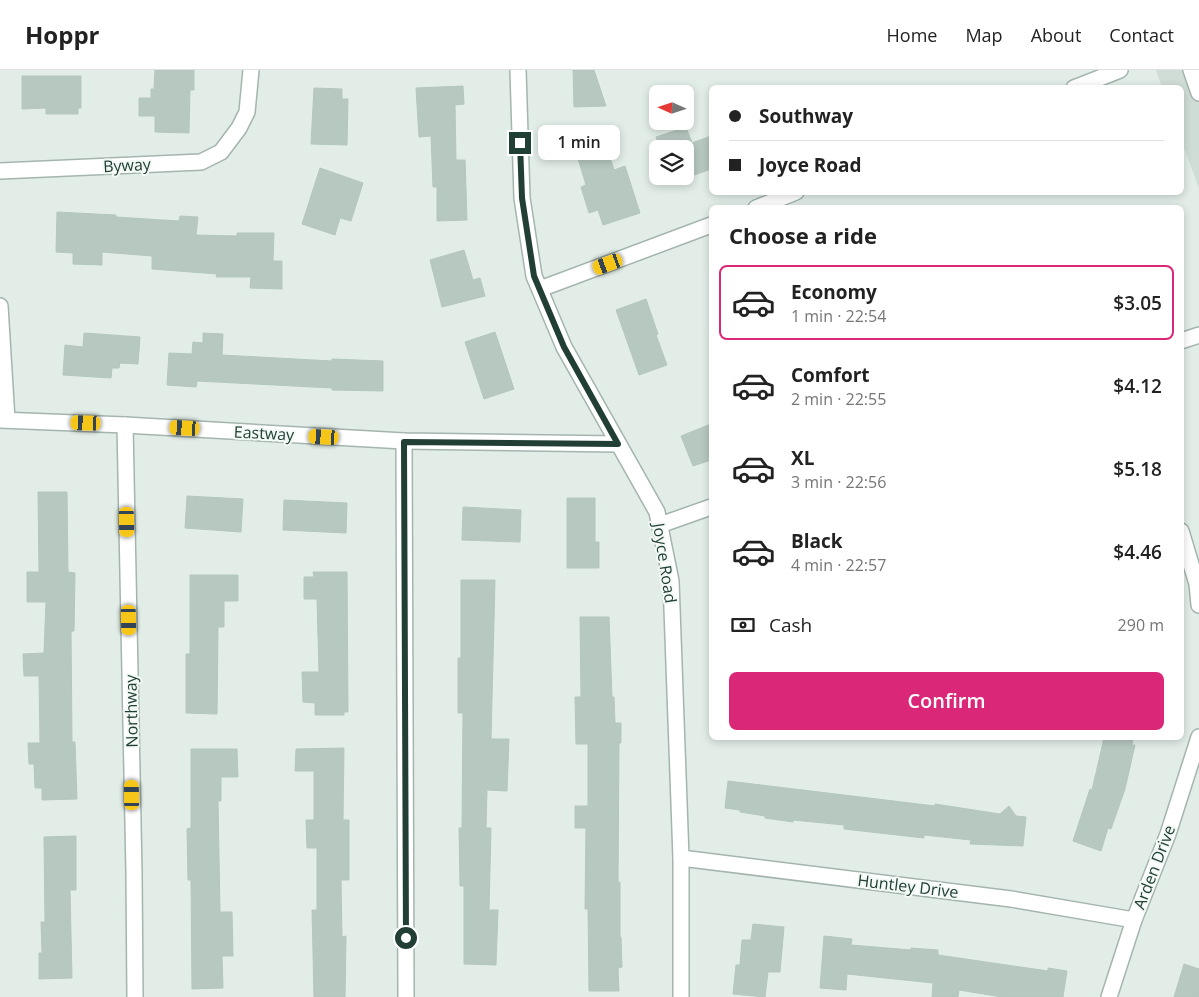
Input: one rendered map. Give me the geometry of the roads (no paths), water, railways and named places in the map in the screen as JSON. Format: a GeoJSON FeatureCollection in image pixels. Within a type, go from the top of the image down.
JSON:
{"type":"FeatureCollection","features":[{"type":"Feature","properties":{"kind":"street","name":"Byway"},"geometry":{"type":"LineString","coordinates":[[0,171],[202,162],[221,152],[239,128],[247,112],[251,70]]}},
{"type":"Feature","properties":{"kind":"street","name":"Joyce Road"},"geometry":{"type":"LineString","coordinates":[[518,70],[522,198],[534,276],[564,347],[657,512],[671,581],[681,858],[681,997]]}},
{"type":"Feature","properties":{"kind":"street"},"geometry":{"type":"LineString","coordinates":[[1082,85],[1120,70]]}},
{"type":"Feature","properties":{"kind":"street"},"geometry":{"type":"LineString","coordinates":[[1191,70],[1199,93]]}},
{"type":"Feature","properties":{"kind":"street"},"geometry":{"type":"LineString","coordinates":[[764,205],[788,195]]}},
{"type":"Feature","properties":{"kind":"street"},"geometry":{"type":"LineString","coordinates":[[540,289],[709,225]]}},
{"type":"Feature","properties":{"kind":"street"},"geometry":{"type":"LineString","coordinates":[[0,306],[4,420]]}},
{"type":"Feature","properties":{"kind":"street"},"geometry":{"type":"LineString","coordinates":[[1184,340],[1199,335]]}},
{"type":"Feature","properties":{"kind":"street","name":"Eastway"},"geometry":{"type":"LineString","coordinates":[[4,420],[125,425],[404,442],[618,444]]}},
{"type":"Feature","properties":{"kind":"street","name":"Northway"},"geometry":{"type":"LineString","coordinates":[[125,425],[135,997]]}},
{"type":"Feature","properties":{"kind":"street"},"geometry":{"type":"LineString","coordinates":[[404,442],[406,997]]}},
{"type":"Feature","properties":{"kind":"street"},"geometry":{"type":"LineString","coordinates":[[660,525],[709,508]]}},
{"type":"Feature","properties":{"kind":"street"},"geometry":{"type":"LineString","coordinates":[[1184,541],[1197,584],[1199,605]]}},
{"type":"Feature","properties":{"kind":"street","name":"Arden Drive"},"geometry":{"type":"LineString","coordinates":[[1109,997],[1134,920],[1168,834],[1199,737]]}},
{"type":"Feature","properties":{"kind":"street","name":"Huntley Drive"},"geometry":{"type":"LineString","coordinates":[[681,858],[1011,899],[1134,920]]}}]}
